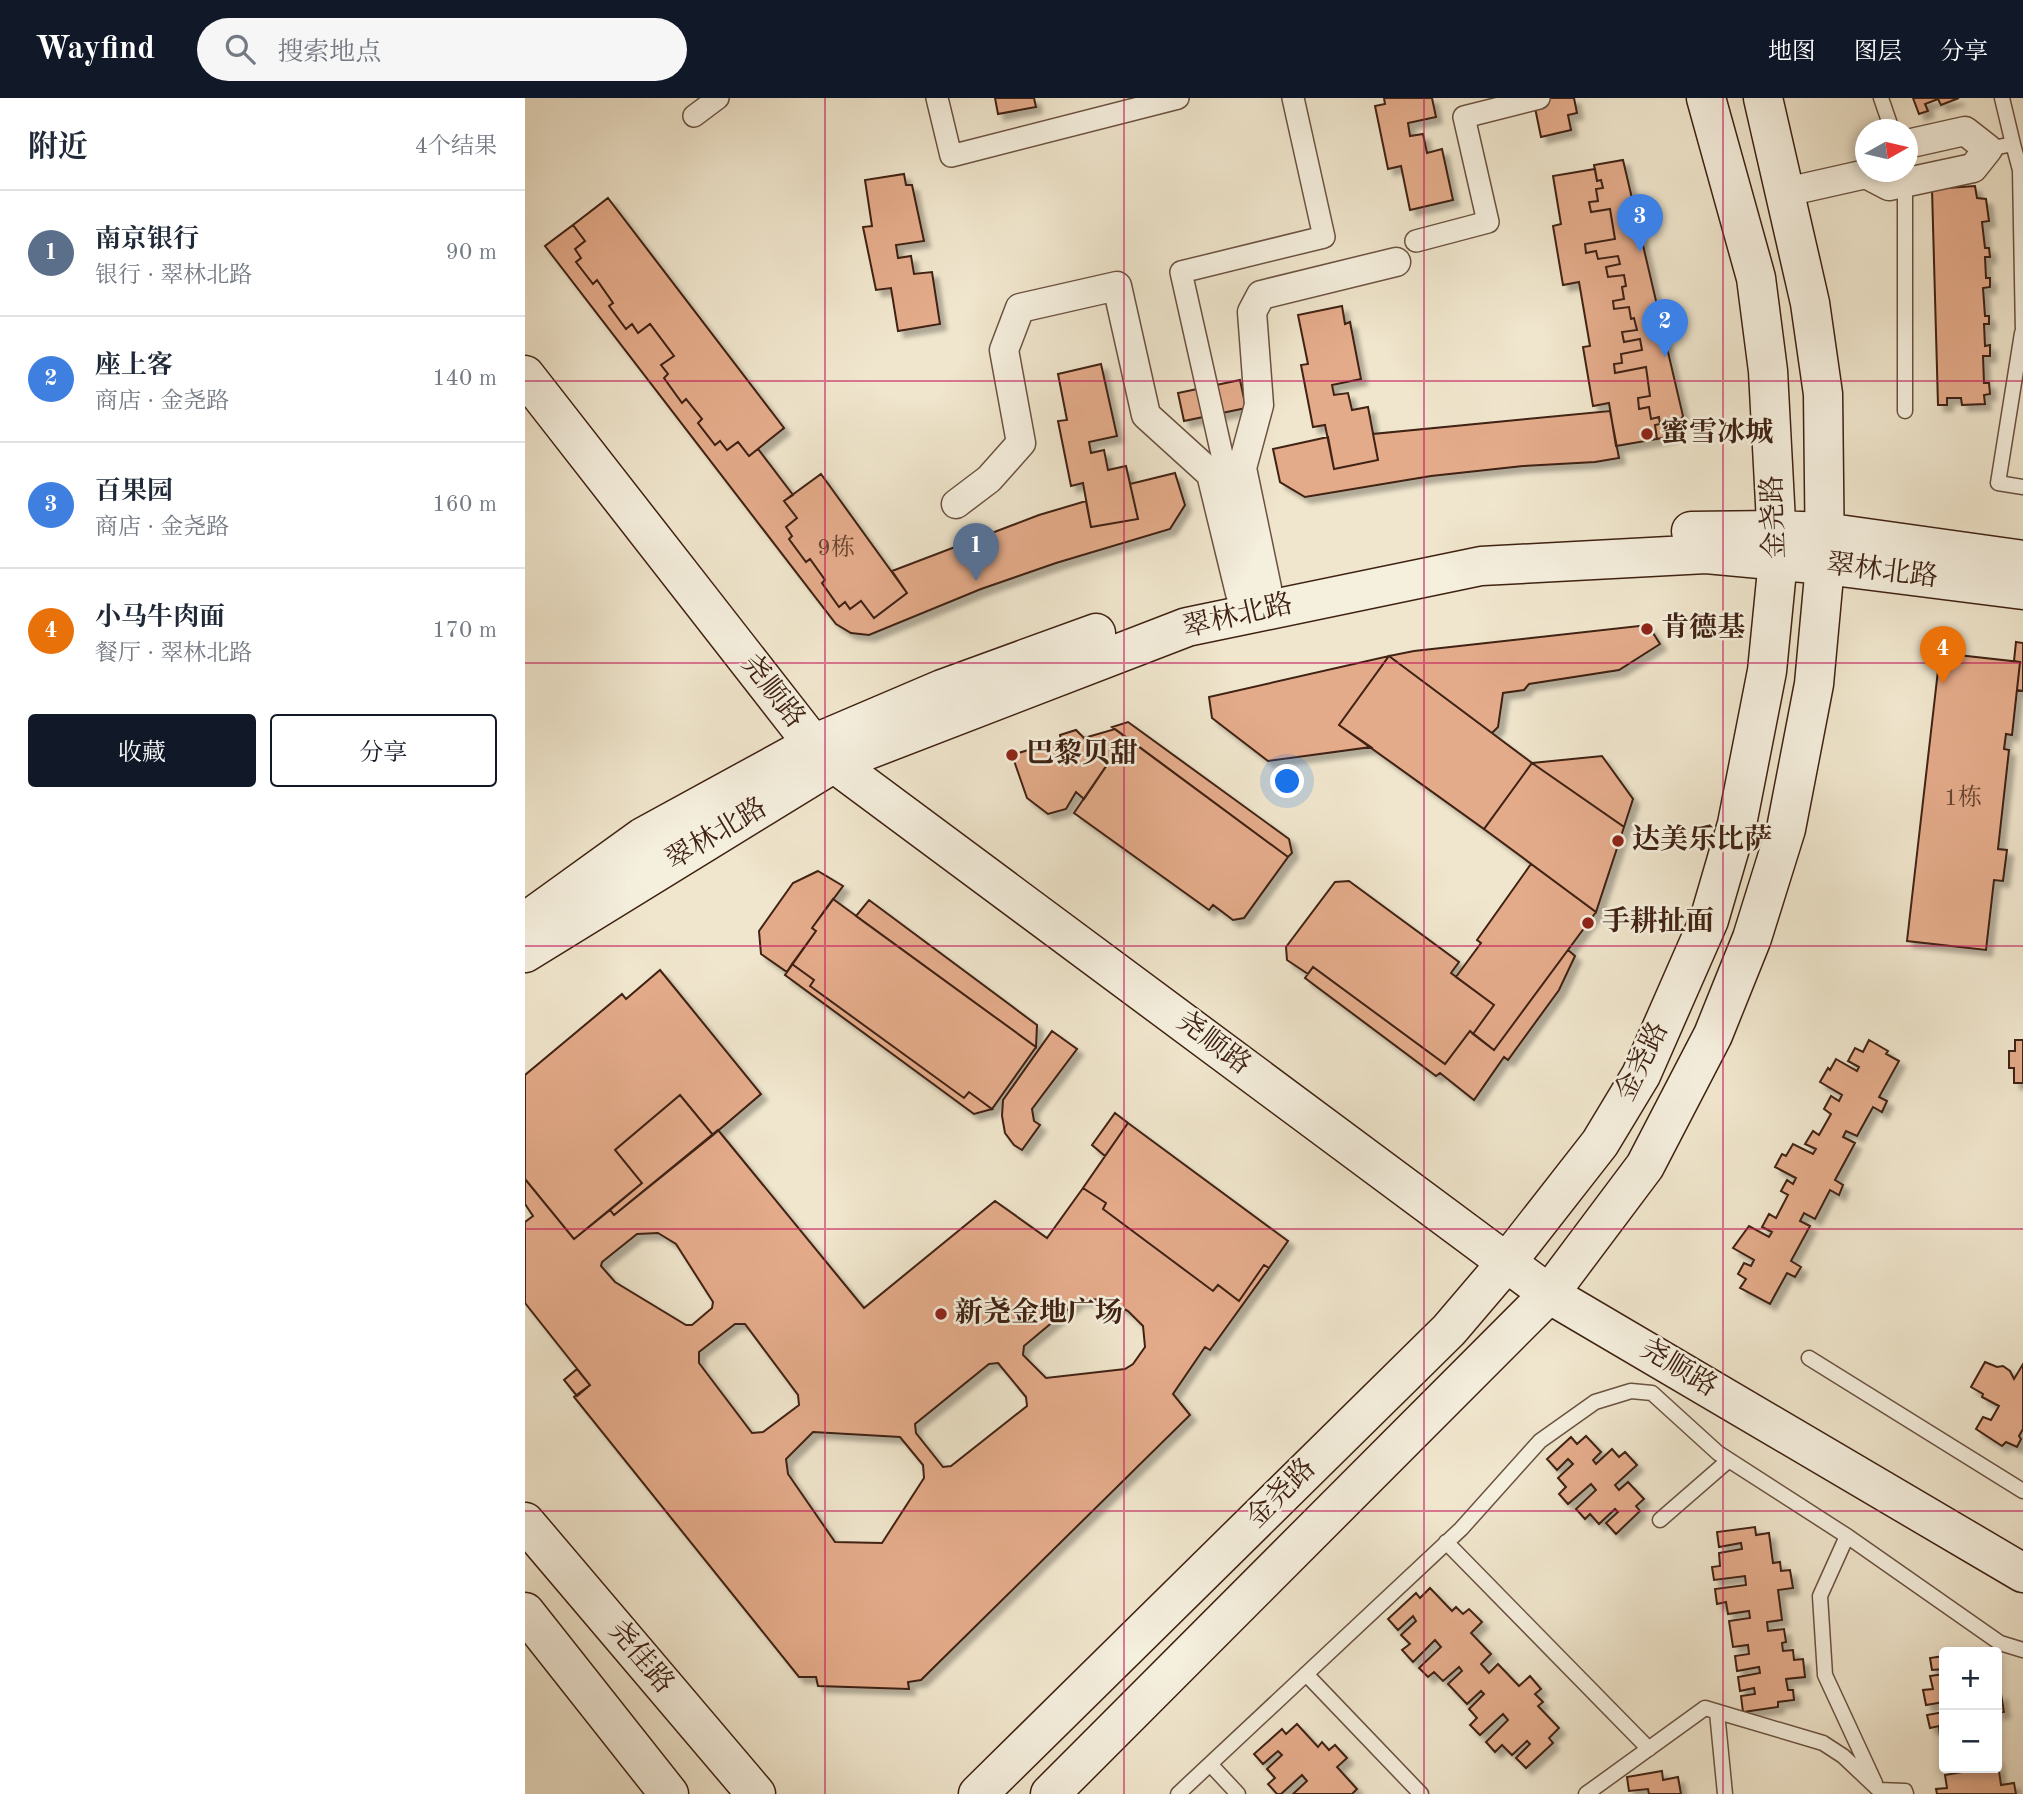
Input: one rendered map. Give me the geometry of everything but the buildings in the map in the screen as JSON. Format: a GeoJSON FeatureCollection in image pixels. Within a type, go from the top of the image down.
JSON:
{"type":"FeatureCollection","features":[{"type":"Feature","properties":{"kind":"main road","name":"金尧路"},"geometry":{"type":"LineString","coordinates":[[978,1794],[1449,1330],[1507,1262],[1600,1143],[1641,1075],[1709,920],[1737,824],[1767,671],[1777,545],[1768,371],[1756,278],[1706,98]]}},
{"type":"Feature","properties":{"kind":"main road","name":"金尧路"},"geometry":{"type":"LineString","coordinates":[[1050,1794],[1549,1294],[1645,1166],[1713,1035],[1752,938],[1786,830],[1814,684],[1825,548],[1823,394],[1810,303],[1763,98]]}},
{"type":"Feature","properties":{"kind":"main road","name":"尧顺路"},"geometry":{"type":"LineString","coordinates":[[525,375],[823,754],[1549,1294],[2023,1573]]}},
{"type":"Feature","properties":{"kind":"main road","name":"翠林北路"},"geometry":{"type":"LineString","coordinates":[[525,922],[643,837],[823,754],[942,689],[1168,607],[1469,545],[1615,532],[2023,560]]}},
{"type":"Feature","properties":{"kind":"main road","name":"翠林北路"},"geometry":{"type":"LineString","coordinates":[[525,953],[823,754],[1187,627],[1481,566],[1706,554],[1777,545]]}},
{"type":"Feature","properties":{"kind":"main road","name":"翠林北路"},"geometry":{"type":"LineString","coordinates":[[1825,548],[2023,590]]}},
{"type":"Feature","properties":{"kind":"main road","name":"尧佳路"},"geometry":{"type":"LineString","coordinates":[[525,1522],[756,1794]]}},
{"type":"Feature","properties":{"kind":"main road"},"geometry":{"type":"LineString","coordinates":[[525,1612],[669,1794]]}},
{"type":"Feature","properties":{"kind":"street"},"geometry":{"type":"LineString","coordinates":[[694,116],[718,98]]}},
{"type":"Feature","properties":{"kind":"street"},"geometry":{"type":"LineString","coordinates":[[937,98],[951,156],[1178,98]]}},
{"type":"Feature","properties":{"kind":"street"},"geometry":{"type":"LineString","coordinates":[[1253,590],[1181,272],[1324,237],[1293,98]]}},
{"type":"Feature","properties":{"kind":"street"},"geometry":{"type":"LineString","coordinates":[[1416,241],[1488,222],[1464,117],[1539,98]]}},
{"type":"Feature","properties":{"kind":"street"},"geometry":{"type":"LineString","coordinates":[[1882,182],[1889,186],[1973,168],[2001,146],[1965,131],[1918,142]]}},
{"type":"Feature","properties":{"kind":"street"},"geometry":{"type":"LineString","coordinates":[[1786,192],[1855,176]]}},
{"type":"Feature","properties":{"kind":"street"},"geometry":{"type":"LineString","coordinates":[[1253,590],[1242,468],[1259,405],[1252,313],[1261,295],[1396,262]]}},
{"type":"Feature","properties":{"kind":"street"},"geometry":{"type":"LineString","coordinates":[[955,504],[989,480],[1021,443],[1004,350],[1020,308],[1117,286],[1146,415],[1211,474],[1253,590]]}},
{"type":"Feature","properties":{"kind":"lane"},"geometry":{"type":"LineString","coordinates":[[1881,98],[1888,119]]}},
{"type":"Feature","properties":{"kind":"lane"},"geometry":{"type":"LineString","coordinates":[[2002,98],[2001,146],[2020,170],[2023,333],[1998,483],[2023,487]]}},
{"type":"Feature","properties":{"kind":"lane"},"geometry":{"type":"LineString","coordinates":[[1905,183],[1905,411]]}},
{"type":"Feature","properties":{"kind":"lane"},"geometry":{"type":"LineString","coordinates":[[1809,1358],[2023,1491]]}},
{"type":"Feature","properties":{"kind":"lane"},"geometry":{"type":"LineString","coordinates":[[1178,1794],[1447,1542],[1540,1441],[1595,1402],[1631,1391],[1652,1393],[1729,1460],[1847,1536],[2000,1643],[2023,1650]]}},
{"type":"Feature","properties":{"kind":"lane"},"geometry":{"type":"LineString","coordinates":[[1660,1520],[1729,1460]]}},
{"type":"Feature","properties":{"kind":"lane"},"geometry":{"type":"LineString","coordinates":[[1847,1536],[1820,1596],[1825,1675],[1879,1792]]}},
{"type":"Feature","properties":{"kind":"lane"},"geometry":{"type":"LineString","coordinates":[[1447,1542],[1649,1749]]}},
{"type":"Feature","properties":{"kind":"lane"},"geometry":{"type":"LineString","coordinates":[[1306,1674],[1421,1794]]}},
{"type":"Feature","properties":{"kind":"lane"},"geometry":{"type":"LineString","coordinates":[[1586,1794],[1705,1708],[1823,1743],[1843,1756],[1879,1792],[1905,1791],[1906,1794]]}},
{"type":"Feature","properties":{"kind":"lane"},"geometry":{"type":"LineString","coordinates":[[1717,1712],[1725,1794]]}},
{"type":"Feature","properties":{"kind":"lane"},"geometry":{"type":"LineString","coordinates":[[1210,1764],[1238,1794]]}},
{"type":"Feature","properties":{"kind":"place","name":"百果园"},"geometry":{"type":"Point","coordinates":[1640,252]}},
{"type":"Feature","properties":{"kind":"place","name":"座上客"},"geometry":{"type":"Point","coordinates":[1665,357]}},
{"type":"Feature","properties":{"kind":"place","name":"蜜雪冰城"},"geometry":{"type":"Point","coordinates":[1647,434]}},
{"type":"Feature","properties":{"kind":"place","name":"南京银行"},"geometry":{"type":"Point","coordinates":[976,581]}},
{"type":"Feature","properties":{"kind":"place","name":"肯德基"},"geometry":{"type":"Point","coordinates":[1647,629]}},
{"type":"Feature","properties":{"kind":"place","name":"小马牛肉面"},"geometry":{"type":"Point","coordinates":[1943,684]}},
{"type":"Feature","properties":{"kind":"place","name":"巴黎贝甜"},"geometry":{"type":"Point","coordinates":[1012,755]}},
{"type":"Feature","properties":{"kind":"place","name":"达美乐比萨"},"geometry":{"type":"Point","coordinates":[1618,841]}},
{"type":"Feature","properties":{"kind":"place","name":"手耕扯面"},"geometry":{"type":"Point","coordinates":[1588,923]}},
{"type":"Feature","properties":{"kind":"place","name":"新尧金地广场"},"geometry":{"type":"Point","coordinates":[941,1314]}}]}
